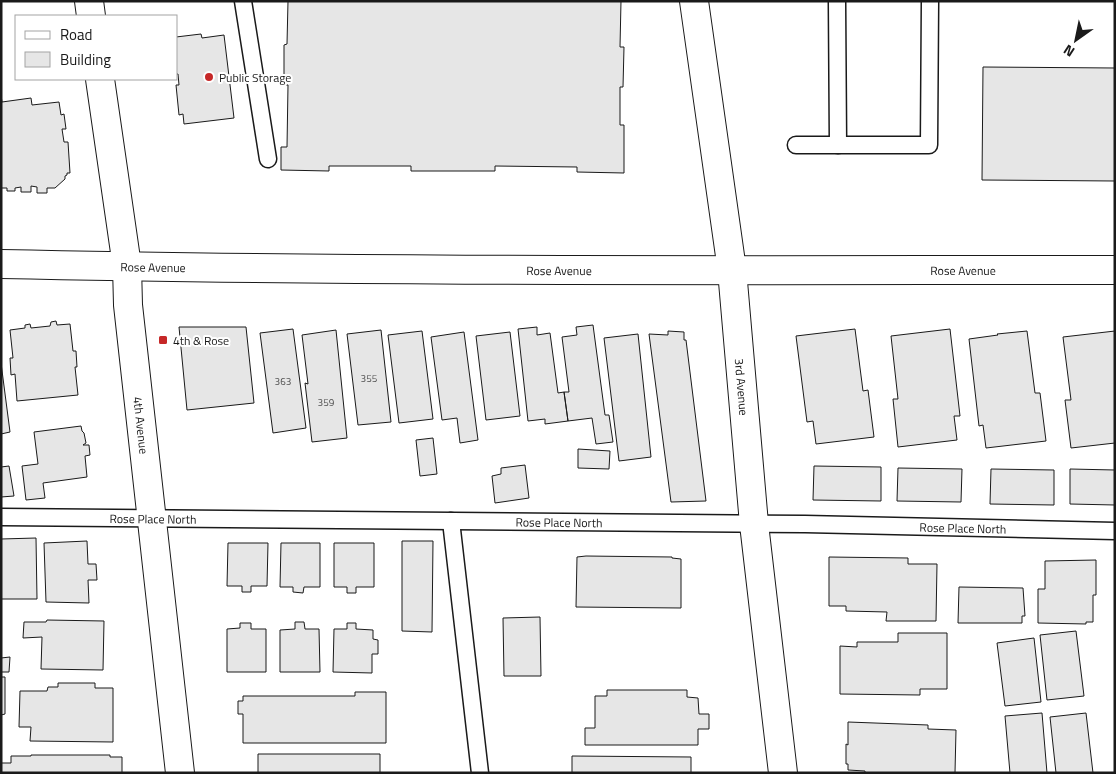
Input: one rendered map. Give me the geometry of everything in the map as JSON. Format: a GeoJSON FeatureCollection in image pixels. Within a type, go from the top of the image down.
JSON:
{"type":"FeatureCollection","features":[{"type":"Feature","properties":{"kind":"street"},"geometry":{"type":"LineString","coordinates":[[89,1],[91,15]]}},
{"type":"Feature","properties":{"kind":"street","name":"3rd Avenue"},"geometry":{"type":"LineString","coordinates":[[694,1],[732,270],[754,524],[783,773]]}},
{"type":"Feature","properties":{"kind":"street","name":"4th Avenue"},"geometry":{"type":"LineString","coordinates":[[100,80],[127,266],[128,305],[180,773]]}},
{"type":"Feature","properties":{"kind":"street","name":"Rose Avenue"},"geometry":{"type":"LineString","coordinates":[[1,264],[732,270],[1115,270]]}},
{"type":"Feature","properties":{"kind":"lane"},"geometry":{"type":"LineString","coordinates":[[243,1],[268,160]]}},
{"type":"Feature","properties":{"kind":"lane"},"geometry":{"type":"LineString","coordinates":[[837,1],[838,145]]}},
{"type":"Feature","properties":{"kind":"lane"},"geometry":{"type":"LineString","coordinates":[[796,145],[929,145],[930,1]]}},
{"type":"Feature","properties":{"kind":"lane","name":"Rose Place North"},"geometry":{"type":"LineString","coordinates":[[1,517],[754,524],[1115,531]]}},
{"type":"Feature","properties":{"kind":"lane"},"geometry":{"type":"LineString","coordinates":[[451,521],[480,773]]}},
{"type":"Feature","properties":{"kind":"building"},"geometry":{"type":"Polygon","coordinates":[[[288,1],[621,1],[620,47],[624,47],[623,87],[620,87],[620,125],[624,125],[624,173],[577,172],[577,167],[495,166],[495,171],[411,171],[411,166],[329,166],[329,171],[281,170],[281,147],[287,147],[288,85],[284,85],[284,45],[287,44],[288,1]]]}},
{"type":"Feature","properties":{"kind":"building"},"geometry":{"type":"Polygon","coordinates":[[[201,34],[202,38],[224,35],[234,118],[184,124],[183,114],[179,115],[176,85],[179,85],[178,37],[201,34]]]}},
{"type":"Feature","properties":{"kind":"building"},"geometry":{"type":"Polygon","coordinates":[[[983,67],[1115,68],[1115,181],[982,180],[983,67]]]}},
{"type":"Feature","properties":{"kind":"building"},"geometry":{"type":"Polygon","coordinates":[[[1,95],[2,102],[31,98],[32,105],[59,102],[61,115],[64,114],[66,129],[62,129],[64,142],[68,142],[70,173],[67,173],[65,179],[55,188],[47,188],[47,193],[37,193],[37,187],[31,186],[31,192],[21,192],[21,187],[15,188],[15,191],[7,191],[7,188],[1,188],[1,95]]]}},
{"type":"Feature","properties":{"kind":"building"},"geometry":{"type":"Polygon","coordinates":[[[56,321],[57,325],[70,324],[73,351],[76,351],[77,367],[75,367],[78,395],[17,401],[15,374],[11,375],[10,358],[13,358],[10,330],[25,328],[25,325],[30,324],[31,328],[50,326],[51,322],[56,321]]]}},
{"type":"Feature","properties":{"kind":"building"},"geometry":{"type":"Polygon","coordinates":[[[593,325],[605,415],[609,415],[613,442],[596,444],[592,418],[568,421],[564,392],[569,392],[562,337],[577,335],[576,327],[593,325]]]}},
{"type":"Feature","properties":{"kind":"building"},"geometry":{"type":"Polygon","coordinates":[[[179,327],[246,327],[254,403],[187,410],[179,327]]]}},
{"type":"Feature","properties":{"kind":"building"},"geometry":{"type":"Polygon","coordinates":[[[537,327],[537,335],[550,333],[558,393],[564,392],[568,421],[545,424],[545,419],[528,421],[518,329],[537,327]]]}},
{"type":"Feature","properties":{"kind":"building"},"geometry":{"type":"Polygon","coordinates":[[[293,329],[306,428],[273,433],[260,333],[293,329]]]}},
{"type":"Feature","properties":{"kind":"building"},"geometry":{"type":"Polygon","coordinates":[[[855,329],[863,391],[868,390],[874,437],[816,444],[813,421],[807,422],[796,336],[855,329]]]}},
{"type":"Feature","properties":{"kind":"building"},"geometry":{"type":"Polygon","coordinates":[[[950,329],[960,416],[954,416],[957,440],[898,447],[893,399],[898,399],[891,336],[950,329]]]}},
{"type":"Feature","properties":{"kind":"building"},"geometry":{"type":"Polygon","coordinates":[[[336,330],[347,438],[312,442],[302,335],[336,330]]]}},
{"type":"Feature","properties":{"kind":"building"},"geometry":{"type":"Polygon","coordinates":[[[381,330],[391,422],[358,425],[347,334],[381,330]]]}},
{"type":"Feature","properties":{"kind":"building"},"geometry":{"type":"Polygon","coordinates":[[[422,331],[433,419],[399,423],[388,335],[422,331]]]}},
{"type":"Feature","properties":{"kind":"building"},"geometry":{"type":"Polygon","coordinates":[[[668,331],[684,332],[684,340],[686,340],[706,501],[671,502],[649,334],[668,335],[668,331]]]}},
{"type":"Feature","properties":{"kind":"building"},"geometry":{"type":"Polygon","coordinates":[[[1027,331],[1035,393],[1040,393],[1046,441],[986,448],[983,425],[979,426],[969,339],[1027,331]]]}},
{"type":"Feature","properties":{"kind":"building"},"geometry":{"type":"Polygon","coordinates":[[[1115,331],[1115,443],[1071,448],[1065,400],[1071,400],[1063,337],[1115,331]]]}},
{"type":"Feature","properties":{"kind":"building"},"geometry":{"type":"Polygon","coordinates":[[[464,332],[478,440],[460,443],[457,418],[442,420],[431,337],[464,332]]]}},
{"type":"Feature","properties":{"kind":"building"},"geometry":{"type":"Polygon","coordinates":[[[510,332],[520,416],[486,420],[476,336],[510,332]]]}},
{"type":"Feature","properties":{"kind":"building"},"geometry":{"type":"Polygon","coordinates":[[[638,334],[651,457],[619,461],[604,338],[638,334]]]}},
{"type":"Feature","properties":{"kind":"building"},"geometry":{"type":"Polygon","coordinates":[[[1,363],[10,432],[1,434],[1,363]]]}},
{"type":"Feature","properties":{"kind":"building"},"geometry":{"type":"Polygon","coordinates":[[[81,426],[86,443],[83,445],[89,445],[90,455],[85,456],[87,477],[43,483],[45,498],[26,500],[22,466],[38,464],[34,432],[81,426]]]}},
{"type":"Feature","properties":{"kind":"building"},"geometry":{"type":"Polygon","coordinates":[[[433,438],[437,474],[420,476],[416,440],[433,438]]]}},
{"type":"Feature","properties":{"kind":"building"},"geometry":{"type":"Polygon","coordinates":[[[578,449],[610,451],[609,469],[578,468],[578,449]]]}},
{"type":"Feature","properties":{"kind":"building"},"geometry":{"type":"Polygon","coordinates":[[[525,465],[529,498],[495,503],[492,476],[501,474],[501,468],[525,465]]]}},
{"type":"Feature","properties":{"kind":"building"},"geometry":{"type":"Polygon","coordinates":[[[9,466],[14,496],[1,497],[1,467],[9,466]]]}},
{"type":"Feature","properties":{"kind":"building"},"geometry":{"type":"Polygon","coordinates":[[[814,466],[881,467],[881,501],[813,500],[814,466]]]}},
{"type":"Feature","properties":{"kind":"building"},"geometry":{"type":"Polygon","coordinates":[[[898,468],[962,469],[961,502],[897,501],[898,468]]]}},
{"type":"Feature","properties":{"kind":"building"},"geometry":{"type":"Polygon","coordinates":[[[991,469],[1054,470],[1054,505],[990,504],[991,469]]]}},
{"type":"Feature","properties":{"kind":"building"},"geometry":{"type":"Polygon","coordinates":[[[1070,469],[1115,470],[1115,505],[1070,504],[1070,469]]]}},
{"type":"Feature","properties":{"kind":"building"},"geometry":{"type":"Polygon","coordinates":[[[36,538],[37,599],[1,599],[1,539],[36,538]]]}},
{"type":"Feature","properties":{"kind":"building"},"geometry":{"type":"Polygon","coordinates":[[[87,541],[88,564],[96,564],[97,580],[88,580],[89,603],[46,602],[44,543],[87,541]]]}},
{"type":"Feature","properties":{"kind":"building"},"geometry":{"type":"Polygon","coordinates":[[[402,541],[433,541],[432,632],[402,631],[402,541]]]}},
{"type":"Feature","properties":{"kind":"building"},"geometry":{"type":"Polygon","coordinates":[[[228,543],[268,543],[267,586],[251,586],[251,592],[242,592],[242,586],[227,586],[228,543]]]}},
{"type":"Feature","properties":{"kind":"building"},"geometry":{"type":"Polygon","coordinates":[[[281,543],[320,543],[320,587],[304,587],[303,593],[293,592],[293,587],[280,587],[281,543]]]}},
{"type":"Feature","properties":{"kind":"building"},"geometry":{"type":"Polygon","coordinates":[[[334,543],[374,543],[374,587],[356,587],[356,593],[347,593],[347,587],[334,587],[334,543]]]}},
{"type":"Feature","properties":{"kind":"building"},"geometry":{"type":"Polygon","coordinates":[[[577,557],[672,557],[681,559],[681,608],[576,607],[577,557]]]}},
{"type":"Feature","properties":{"kind":"building"},"geometry":{"type":"Polygon","coordinates":[[[829,557],[908,558],[908,564],[937,564],[936,621],[886,621],[887,612],[846,611],[846,606],[829,606],[829,557]]]}},
{"type":"Feature","properties":{"kind":"building"},"geometry":{"type":"Polygon","coordinates":[[[1096,560],[1096,595],[1093,595],[1093,622],[1086,622],[1086,624],[1038,623],[1038,589],[1045,589],[1045,561],[1096,560]]]}},
{"type":"Feature","properties":{"kind":"building"},"geometry":{"type":"Polygon","coordinates":[[[959,587],[1023,588],[1025,616],[1022,616],[1022,623],[958,623],[959,587]]]}},
{"type":"Feature","properties":{"kind":"building"},"geometry":{"type":"Polygon","coordinates":[[[540,617],[541,676],[504,676],[503,618],[540,617]]]}},
{"type":"Feature","properties":{"kind":"building"},"geometry":{"type":"Polygon","coordinates":[[[47,620],[104,621],[103,670],[41,669],[42,637],[23,638],[24,622],[46,622],[47,620]]]}},
{"type":"Feature","properties":{"kind":"building"},"geometry":{"type":"Polygon","coordinates":[[[295,622],[304,622],[305,629],[319,629],[320,672],[280,672],[280,630],[295,629],[295,622]]]}},
{"type":"Feature","properties":{"kind":"building"},"geometry":{"type":"Polygon","coordinates":[[[240,623],[251,623],[251,629],[266,629],[266,672],[227,672],[227,629],[240,628],[240,623]]]}},
{"type":"Feature","properties":{"kind":"building"},"geometry":{"type":"Polygon","coordinates":[[[347,623],[356,623],[356,629],[373,630],[373,639],[378,640],[378,654],[372,654],[372,673],[333,672],[334,629],[347,629],[347,623]]]}},
{"type":"Feature","properties":{"kind":"building"},"geometry":{"type":"Polygon","coordinates":[[[1076,631],[1084,696],[1047,700],[1040,635],[1076,631]]]}},
{"type":"Feature","properties":{"kind":"building"},"geometry":{"type":"Polygon","coordinates":[[[898,633],[947,633],[947,689],[920,689],[920,695],[840,694],[840,646],[857,647],[857,642],[898,642],[898,633]]]}},
{"type":"Feature","properties":{"kind":"building"},"geometry":{"type":"Polygon","coordinates":[[[1034,638],[1041,702],[1005,706],[997,643],[1034,638]]]}},
{"type":"Feature","properties":{"kind":"building"},"geometry":{"type":"Polygon","coordinates":[[[10,657],[9,672],[1,672],[1,658],[10,657]]]}},
{"type":"Feature","properties":{"kind":"building"},"geometry":{"type":"Polygon","coordinates":[[[1,677],[5,677],[5,714],[1,715],[1,677]]]}},
{"type":"Feature","properties":{"kind":"building"},"geometry":{"type":"Polygon","coordinates":[[[58,683],[95,683],[95,688],[113,688],[113,742],[30,741],[31,727],[19,727],[20,691],[47,691],[48,687],[58,687],[58,683]]]}},
{"type":"Feature","properties":{"kind":"building"},"geometry":{"type":"Polygon","coordinates":[[[607,690],[687,690],[687,697],[698,698],[699,714],[709,714],[709,729],[698,729],[698,745],[585,745],[585,728],[595,728],[595,696],[607,696],[607,690]]]}},
{"type":"Feature","properties":{"kind":"building"},"geometry":{"type":"Polygon","coordinates":[[[355,692],[386,692],[386,743],[243,743],[243,714],[238,714],[238,701],[243,701],[243,696],[355,696],[355,692]]]}},
{"type":"Feature","properties":{"kind":"building"},"geometry":{"type":"Polygon","coordinates":[[[1042,713],[1047,773],[1010,773],[1005,716],[1042,713]]]}},
{"type":"Feature","properties":{"kind":"building"},"geometry":{"type":"Polygon","coordinates":[[[1086,713],[1093,773],[1056,773],[1050,717],[1086,713]]]}},
{"type":"Feature","properties":{"kind":"building"},"geometry":{"type":"Polygon","coordinates":[[[848,722],[928,725],[928,729],[956,730],[955,773],[865,773],[865,771],[848,770],[848,764],[846,764],[846,744],[848,745],[848,722]]]}},
{"type":"Feature","properties":{"kind":"building"},"geometry":{"type":"Polygon","coordinates":[[[258,754],[380,754],[380,773],[258,773],[258,754]]]}},
{"type":"Feature","properties":{"kind":"building"},"geometry":{"type":"Polygon","coordinates":[[[110,755],[110,757],[122,757],[122,773],[1,773],[1,763],[11,763],[11,756],[110,755]]]}},
{"type":"Feature","properties":{"kind":"building"},"geometry":{"type":"Polygon","coordinates":[[[572,756],[691,757],[691,773],[572,773],[572,756]]]}},
{"type":"Feature","properties":{"kind":"place","name":"Public Storage"},"geometry":{"type":"Point","coordinates":[209,77]}},
{"type":"Feature","properties":{"kind":"place","name":"4th & Rose"},"geometry":{"type":"Point","coordinates":[163,340]}}]}
